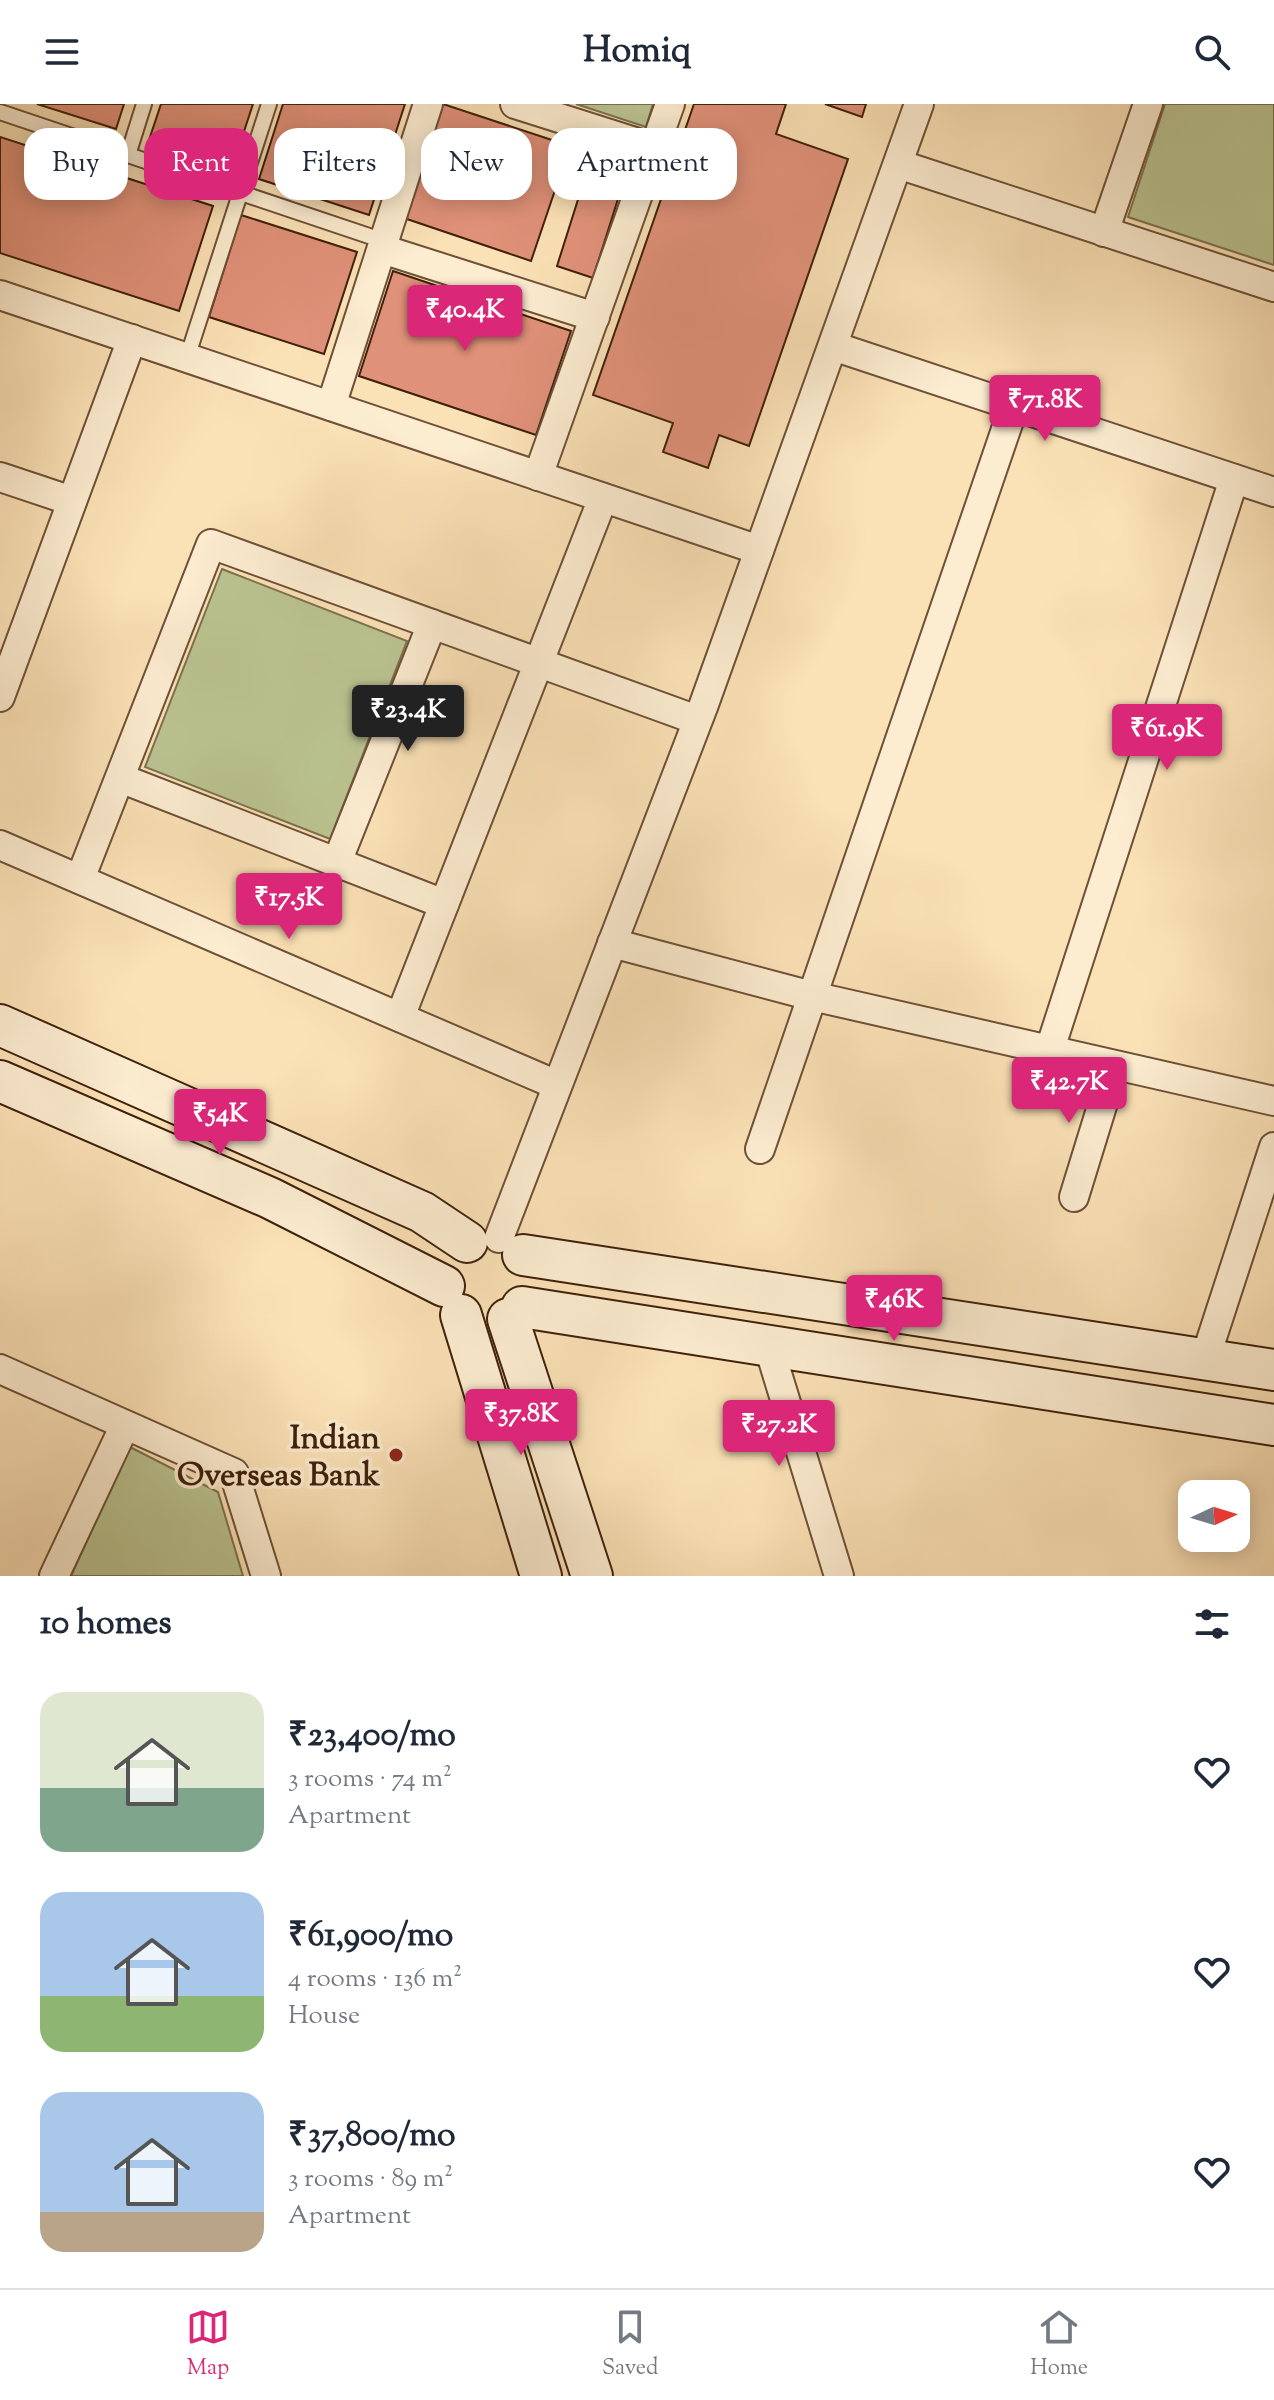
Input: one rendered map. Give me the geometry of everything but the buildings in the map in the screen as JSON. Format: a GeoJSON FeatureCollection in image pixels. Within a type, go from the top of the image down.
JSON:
{"type":"FeatureCollection","features":[{"type":"Feature","properties":{"kind":"street"},"geometry":{"type":"LineString","coordinates":[[331,406],[428,104]]}},
{"type":"Feature","properties":{"kind":"street"},"geometry":{"type":"LineString","coordinates":[[515,104],[591,128]]}},
{"type":"Feature","properties":{"kind":"street"},"geometry":{"type":"LineString","coordinates":[[661,128],[670,104]]}},
{"type":"Feature","properties":{"kind":"street"},"geometry":{"type":"LineString","coordinates":[[496,1245],[697,720],[919,104]]}},
{"type":"Feature","properties":{"kind":"street"},"geometry":{"type":"LineString","coordinates":[[1104,232],[1148,104]]}},
{"type":"Feature","properties":{"kind":"street"},"geometry":{"type":"LineString","coordinates":[[898,164],[1274,287]]}},
{"type":"Feature","properties":{"kind":"street"},"geometry":{"type":"LineString","coordinates":[[538,476],[636,200]]}},
{"type":"Feature","properties":{"kind":"street"},"geometry":{"type":"LineString","coordinates":[[383,245],[595,317]]}},
{"type":"Feature","properties":{"kind":"street"},"geometry":{"type":"LineString","coordinates":[[0,295],[759,550]]}},
{"type":"Feature","properties":{"kind":"street"},"geometry":{"type":"LineString","coordinates":[[0,697],[13,623],[72,501],[132,339]]}},
{"type":"Feature","properties":{"kind":"street"},"geometry":{"type":"LineString","coordinates":[[833,346],[1274,492]]}},
{"type":"Feature","properties":{"kind":"street"},"geometry":{"type":"LineString","coordinates":[[760,1149],[1014,406]]}},
{"type":"Feature","properties":{"kind":"street"},"geometry":{"type":"LineString","coordinates":[[0,477],[72,501]]}},
{"type":"Feature","properties":{"kind":"street"},"geometry":{"type":"LineString","coordinates":[[1050,1049],[1234,479]]}},
{"type":"Feature","properties":{"kind":"street"},"geometry":{"type":"LineString","coordinates":[[400,1017],[603,498]]}},
{"type":"Feature","properties":{"kind":"street"},"geometry":{"type":"LineString","coordinates":[[80,879],[211,544],[697,720]]}},
{"type":"Feature","properties":{"kind":"street"},"geometry":{"type":"LineString","coordinates":[[337,862],[432,624]]}},
{"type":"Feature","properties":{"kind":"street"},"geometry":{"type":"LineString","coordinates":[[120,778],[444,904]]}},
{"type":"Feature","properties":{"kind":"street"},"geometry":{"type":"LineString","coordinates":[[0,845],[557,1085]]}},
{"type":"Feature","properties":{"kind":"street"},"geometry":{"type":"LineString","coordinates":[[612,943],[812,996],[1274,1101]]}},
{"type":"Feature","properties":{"kind":"street"},"geometry":{"type":"LineString","coordinates":[[0,1025],[496,1245],[1274,1370]]}},
{"type":"Feature","properties":{"kind":"street"},"geometry":{"type":"LineString","coordinates":[[1074,1197],[1114,1067]]}},
{"type":"Feature","properties":{"kind":"street"},"geometry":{"type":"LineString","coordinates":[[0,1081],[270,1198],[453,1300],[484,1323],[515,1313],[768,1344],[1274,1425]]}},
{"type":"Feature","properties":{"kind":"street"},"geometry":{"type":"LineString","coordinates":[[1205,1359],[1274,1147]]}},
{"type":"Feature","properties":{"kind":"street"},"geometry":{"type":"LineString","coordinates":[[496,1245],[449,1261],[453,1300],[541,1576]]}},
{"type":"Feature","properties":{"kind":"street"},"geometry":{"type":"LineString","coordinates":[[496,1245],[531,1274],[530,1291],[515,1313]]}},
{"type":"Feature","properties":{"kind":"street"},"geometry":{"type":"LineString","coordinates":[[515,1313],[592,1576]]}},
{"type":"Feature","properties":{"kind":"street"},"geometry":{"type":"LineString","coordinates":[[768,1344],[839,1576]]}},
{"type":"Feature","properties":{"kind":"street"},"geometry":{"type":"LineString","coordinates":[[0,1369],[234,1473],[266,1576]]}},
{"type":"Feature","properties":{"kind":"street"},"geometry":{"type":"LineString","coordinates":[[54,1576],[125,1425]]}},
{"type":"Feature","properties":{"kind":"lane"},"geometry":{"type":"LineString","coordinates":[[144,104],[128,155],[144,160]]}},
{"type":"Feature","properties":{"kind":"lane"},"geometry":{"type":"LineString","coordinates":[[258,138],[269,104]]}},
{"type":"Feature","properties":{"kind":"lane"},"geometry":{"type":"LineString","coordinates":[[0,112],[48,128]]}},
{"type":"Feature","properties":{"kind":"lane"},"geometry":{"type":"LineString","coordinates":[[187,358],[238,200]]}},
{"type":"Feature","properties":{"kind":"lane"},"geometry":{"type":"LineString","coordinates":[[258,200],[383,245]]}},
{"type":"Feature","properties":{"kind":"green space"},"geometry":{"type":"Polygon","coordinates":[[[576,104],[653,104],[646,127],[576,104]]]}},
{"type":"Feature","properties":{"kind":"green space"},"geometry":{"type":"Polygon","coordinates":[[[1165,104],[1274,104],[1274,265],[1128,217],[1165,104]]]}},
{"type":"Feature","properties":{"kind":"green space"},"geometry":{"type":"Polygon","coordinates":[[[222,569],[407,641],[330,839],[145,767],[222,569]]]}},
{"type":"Feature","properties":{"kind":"green space"},"geometry":{"type":"Polygon","coordinates":[[[130,1447],[218,1492],[243,1576],[71,1576],[130,1447]]]}},
{"type":"Feature","properties":{"kind":"place","name":"Indian Overseas Bank"},"geometry":{"type":"Point","coordinates":[396,1455]}}]}
